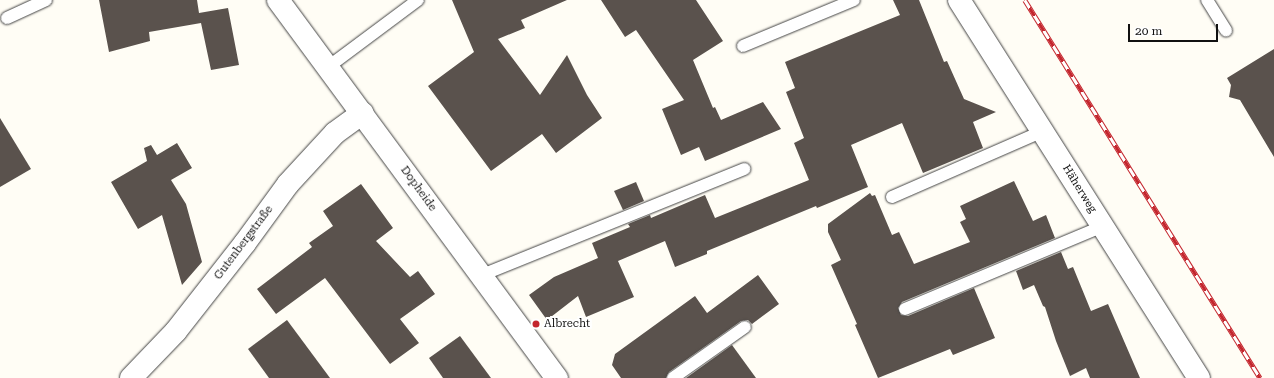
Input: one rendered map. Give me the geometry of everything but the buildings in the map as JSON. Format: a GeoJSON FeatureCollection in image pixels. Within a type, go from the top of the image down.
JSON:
{"type":"FeatureCollection","features":[{"type":"Feature","properties":{"kind":"street","name":"Dopheide"},"geometry":{"type":"LineString","coordinates":[[278,0],[557,378]]}},
{"type":"Feature","properties":{"kind":"street","name":"Häherweg"},"geometry":{"type":"LineString","coordinates":[[959,0],[1199,378]]}},
{"type":"Feature","properties":{"kind":"street","name":"Gutenbergstraße"},"geometry":{"type":"LineString","coordinates":[[131,378],[176,330],[245,243],[288,184],[335,133],[363,114]]}},
{"type":"Feature","properties":{"kind":"lane"},"geometry":{"type":"LineString","coordinates":[[7,18],[46,0]]}},
{"type":"Feature","properties":{"kind":"lane"},"geometry":{"type":"LineString","coordinates":[[328,67],[418,0]]}},
{"type":"Feature","properties":{"kind":"lane"},"geometry":{"type":"LineString","coordinates":[[743,46],[854,0]]}},
{"type":"Feature","properties":{"kind":"lane"},"geometry":{"type":"LineString","coordinates":[[1207,0],[1226,31]]}},
{"type":"Feature","properties":{"kind":"lane"},"geometry":{"type":"LineString","coordinates":[[892,197],[1043,131]]}},
{"type":"Feature","properties":{"kind":"lane"},"geometry":{"type":"LineString","coordinates":[[482,275],[744,169]]}},
{"type":"Feature","properties":{"kind":"lane"},"geometry":{"type":"LineString","coordinates":[[905,309],[1103,226]]}},
{"type":"Feature","properties":{"kind":"lane"},"geometry":{"type":"LineString","coordinates":[[672,378],[745,326]]}},
{"type":"Feature","properties":{"kind":"railway"},"geometry":{"type":"LineString","coordinates":[[1025,0],[1260,378]]}},
{"type":"Feature","properties":{"kind":"place","name":"Albrecht"},"geometry":{"type":"Point","coordinates":[536,324]}}]}
